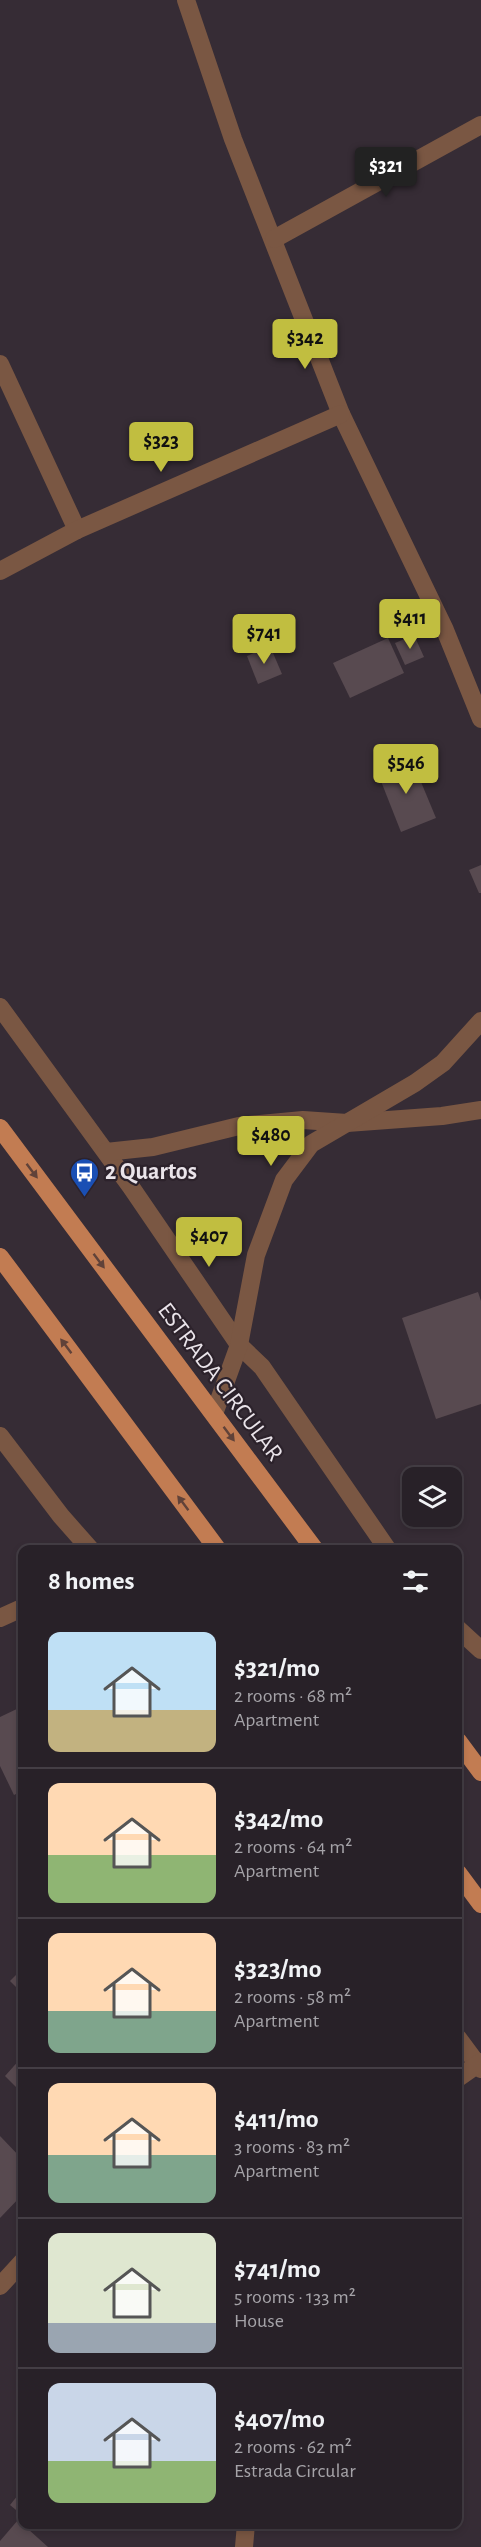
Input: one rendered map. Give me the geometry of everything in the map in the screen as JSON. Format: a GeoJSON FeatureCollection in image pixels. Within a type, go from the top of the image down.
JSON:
{"type":"FeatureCollection","features":[{"type":"Feature","properties":{"kind":"main road","name":"ESTRADA CIRCULAR"},"geometry":{"type":"LineString","coordinates":[[0,1128],[311,1545]]}},
{"type":"Feature","properties":{"kind":"main road"},"geometry":{"type":"LineString","coordinates":[[0,1257],[214,1545]]}},
{"type":"Feature","properties":{"kind":"main road"},"geometry":{"type":"LineString","coordinates":[[462,1746],[481,1772]]}},
{"type":"Feature","properties":{"kind":"main road"},"geometry":{"type":"LineString","coordinates":[[462,1878],[481,1904]]}},
{"type":"Feature","properties":{"kind":"street"},"geometry":{"type":"LineString","coordinates":[[186,0],[233,139],[341,414],[446,630],[481,719]]}},
{"type":"Feature","properties":{"kind":"street"},"geometry":{"type":"LineString","coordinates":[[274,239],[481,125]]}},
{"type":"Feature","properties":{"kind":"street"},"geometry":{"type":"LineString","coordinates":[[0,364],[77,530]]}},
{"type":"Feature","properties":{"kind":"street"},"geometry":{"type":"LineString","coordinates":[[0,571],[77,530],[341,414]]}},
{"type":"Feature","properties":{"kind":"street"},"geometry":{"type":"LineString","coordinates":[[0,1007],[106,1152],[239,1345],[262,1367],[385,1545]]}},
{"type":"Feature","properties":{"kind":"street"},"geometry":{"type":"LineString","coordinates":[[214,1414],[239,1345],[256,1255],[284,1179],[311,1144],[415,1083],[443,1063],[481,1021]]}},
{"type":"Feature","properties":{"kind":"street"},"geometry":{"type":"LineString","coordinates":[[106,1152],[153,1147],[239,1125],[303,1120],[347,1123],[442,1116],[481,1110]]}},
{"type":"Feature","properties":{"kind":"street"},"geometry":{"type":"LineString","coordinates":[[0,1436],[86,1545]]}},
{"type":"Feature","properties":{"kind":"street"},"geometry":{"type":"LineString","coordinates":[[0,1618],[18,1610]]}},
{"type":"Feature","properties":{"kind":"street"},"geometry":{"type":"LineString","coordinates":[[462,1633],[481,1650]]}},
{"type":"Feature","properties":{"kind":"street"},"geometry":{"type":"LineString","coordinates":[[462,2043],[480,2065],[462,2076]]}},
{"type":"Feature","properties":{"kind":"street"},"geometry":{"type":"LineString","coordinates":[[0,2286],[18,2266]]}},
{"type":"Feature","properties":{"kind":"street"},"geometry":{"type":"LineString","coordinates":[[244,2547],[246,2529]]}},
{"type":"Feature","properties":{"kind":"building"},"geometry":{"type":"Polygon","coordinates":[[[414,635],[424,657],[405,665],[395,643],[414,635]]]}},
{"type":"Feature","properties":{"kind":"building"},"geometry":{"type":"Polygon","coordinates":[[[388,638],[404,673],[350,698],[333,663],[388,638]]]}},
{"type":"Feature","properties":{"kind":"building"},"geometry":{"type":"Polygon","coordinates":[[[270,646],[282,674],[258,684],[247,656],[270,646]]]}},
{"type":"Feature","properties":{"kind":"building"},"geometry":{"type":"Polygon","coordinates":[[[411,758],[436,818],[401,832],[377,771],[411,758]]]}},
{"type":"Feature","properties":{"kind":"building"},"geometry":{"type":"Polygon","coordinates":[[[481,865],[481,893],[479,893],[469,870],[481,865]]]}},
{"type":"Feature","properties":{"kind":"building"},"geometry":{"type":"Polygon","coordinates":[[[478,1292],[481,1301],[481,1404],[436,1419],[402,1318],[478,1292]]]}},
{"type":"Feature","properties":{"kind":"building"},"geometry":{"type":"Polygon","coordinates":[[[18,1708],[18,1793],[14,1795],[0,1766],[0,1717],[18,1708]]]}},
{"type":"Feature","properties":{"kind":"building"},"geometry":{"type":"Polygon","coordinates":[[[18,1973],[18,1989],[10,1981],[18,1973]]]}},
{"type":"Feature","properties":{"kind":"building"},"geometry":{"type":"Polygon","coordinates":[[[18,2061],[18,2089],[5,2076],[18,2061]]]}},
{"type":"Feature","properties":{"kind":"building"},"geometry":{"type":"Polygon","coordinates":[[[0,2136],[18,2155],[18,2199],[0,2218],[0,2136]]]}},
{"type":"Feature","properties":{"kind":"building"},"geometry":{"type":"Polygon","coordinates":[[[18,2495],[18,2512],[10,2505],[18,2495]]]}},
{"type":"Feature","properties":{"kind":"building"},"geometry":{"type":"Polygon","coordinates":[[[18,2520],[18,2529],[28,2529],[48,2547],[0,2547],[0,2541],[18,2520]]]}},
{"type":"Feature","properties":{"kind":"place","name":"2 Quartos"},"geometry":{"type":"Point","coordinates":[84,1198]}}]}
